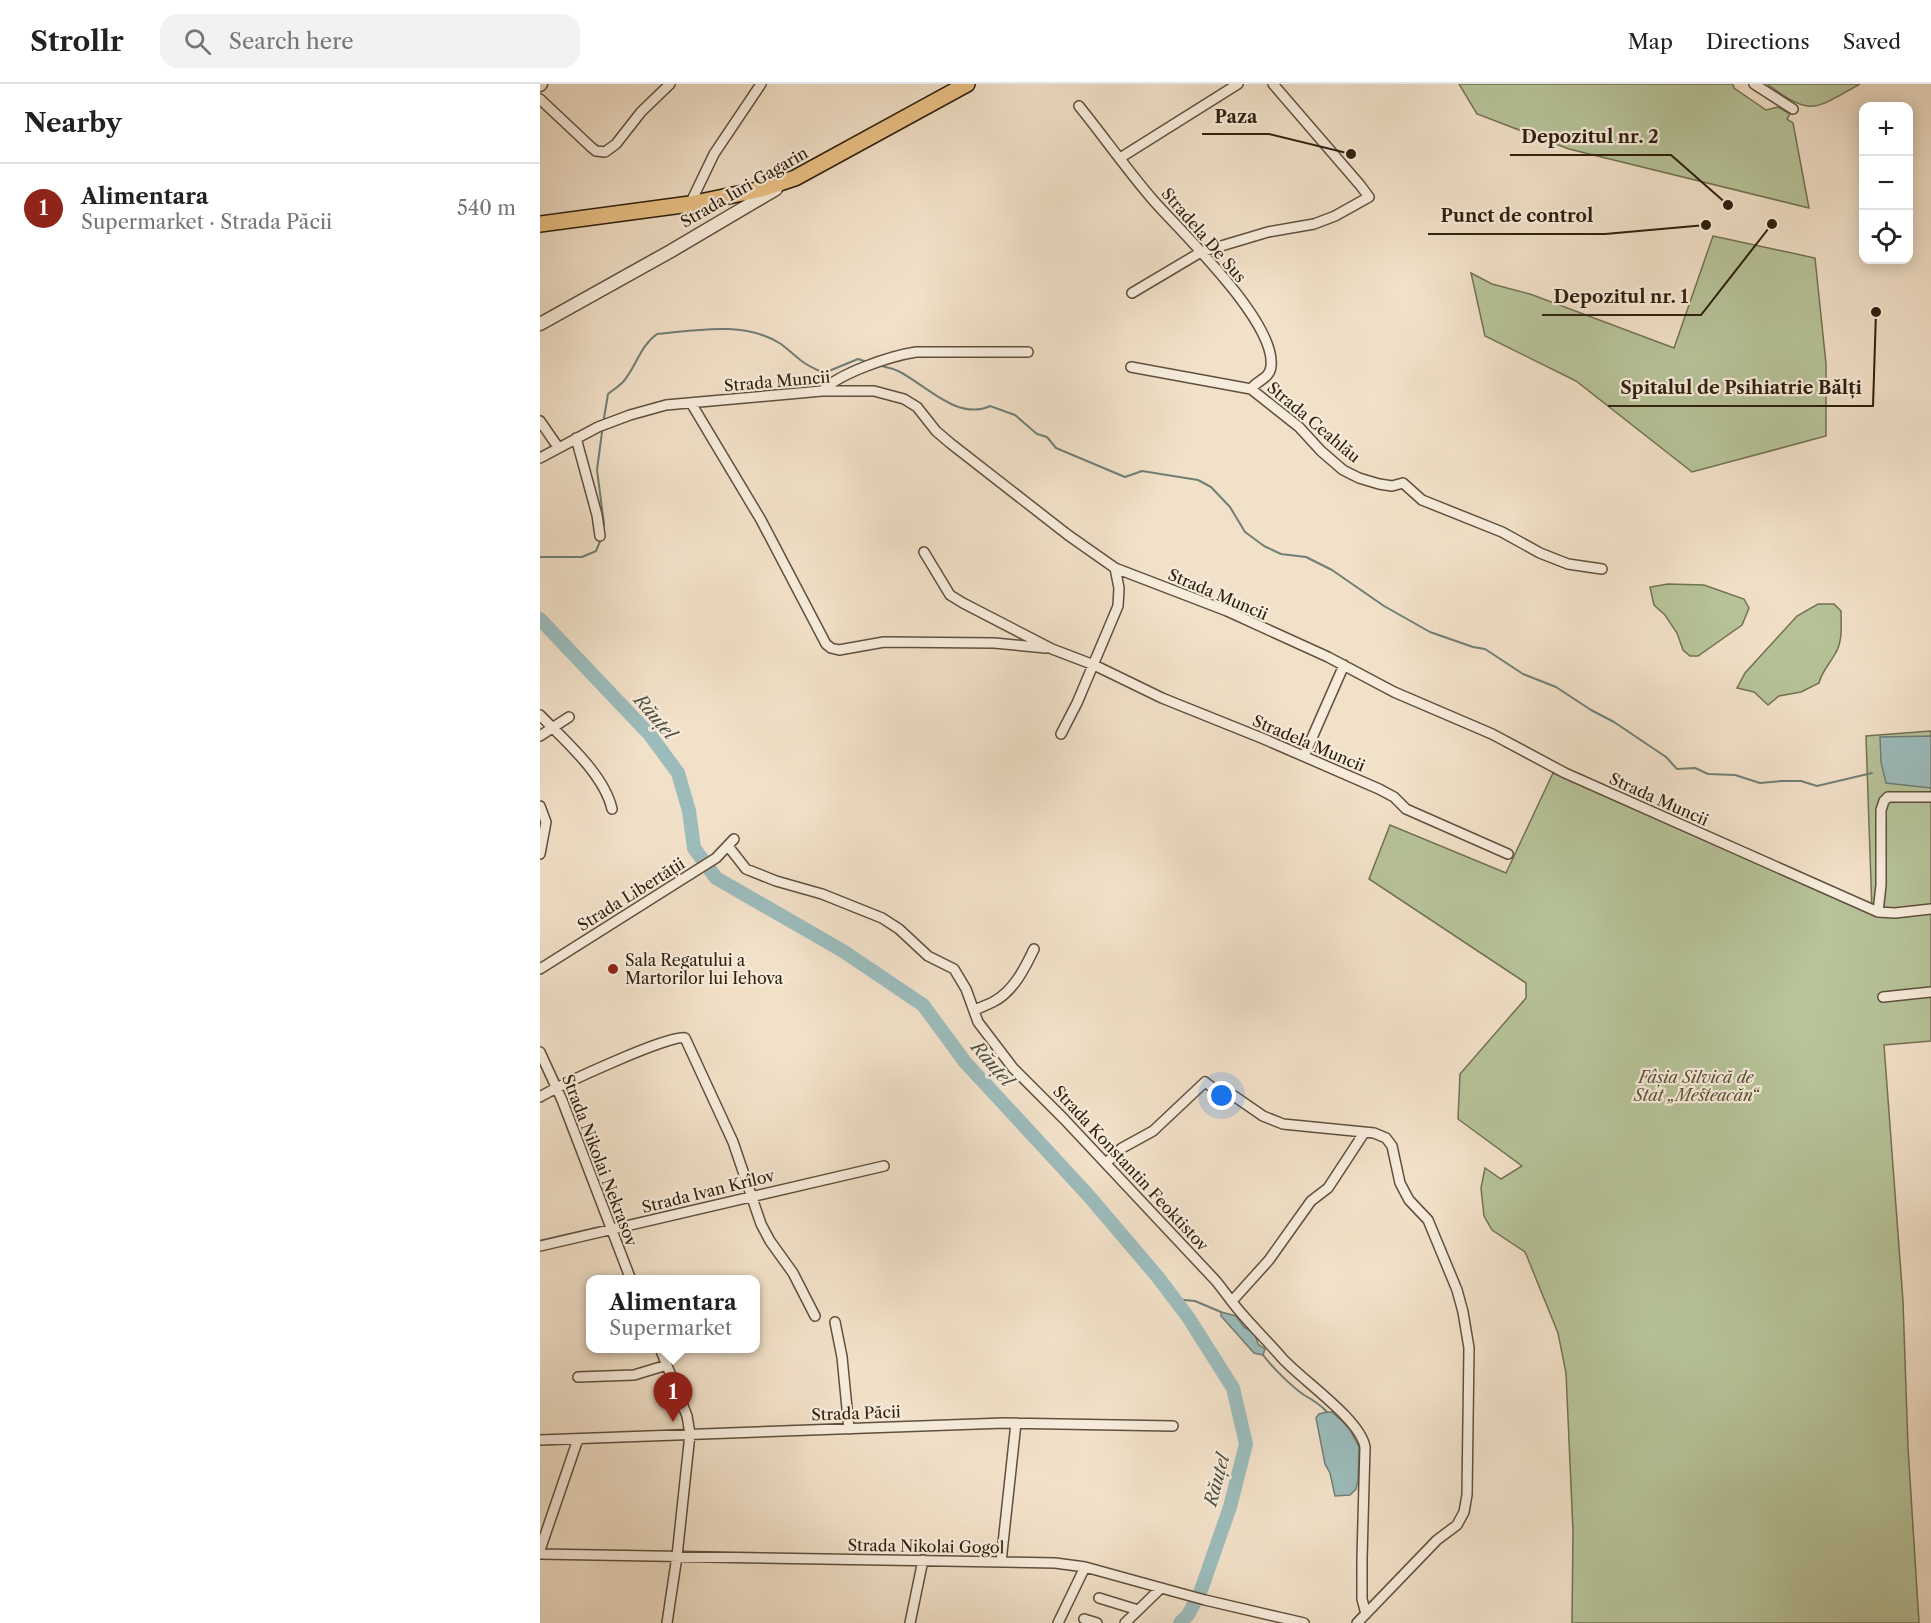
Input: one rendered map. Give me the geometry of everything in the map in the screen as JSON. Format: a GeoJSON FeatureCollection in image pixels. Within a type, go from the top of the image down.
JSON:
{"type":"FeatureCollection","features":[{"type":"Feature","properties":{"kind":"main road","name":"Strada Iuri Gagarin"},"geometry":{"type":"LineString","coordinates":[[795,178],[967,84]]}},
{"type":"Feature","properties":{"kind":"main road"},"geometry":{"type":"LineString","coordinates":[[540,224],[690,204],[762,189],[795,178]]}},
{"type":"Feature","properties":{"kind":"street"},"geometry":{"type":"LineString","coordinates":[[540,99],[591,147],[596,151],[605,152],[616,144],[641,112],[670,84]]}},
{"type":"Feature","properties":{"kind":"street"},"geometry":{"type":"LineString","coordinates":[[690,204],[714,154],[761,84]]}},
{"type":"Feature","properties":{"kind":"street"},"geometry":{"type":"LineString","coordinates":[[1120,158],[1238,84]]}},
{"type":"Feature","properties":{"kind":"street"},"geometry":{"type":"LineString","coordinates":[[1132,293],[1201,252],[1268,232],[1325,221],[1369,197],[1273,84]]}},
{"type":"Feature","properties":{"kind":"street"},"geometry":{"type":"LineString","coordinates":[[1754,84],[1793,109]]}},
{"type":"Feature","properties":{"kind":"street","name":"Stradela De Sus"},"geometry":{"type":"LineString","coordinates":[[1079,106],[1151,197],[1201,252],[1245,307],[1264,338],[1271,358],[1270,372],[1251,389]]}},
{"type":"Feature","properties":{"kind":"street","name":"Strada Iuri Gagarin"},"geometry":{"type":"LineString","coordinates":[[540,324],[795,178]]}},
{"type":"Feature","properties":{"kind":"street"},"geometry":{"type":"LineString","coordinates":[[822,391],[836,380],[867,366],[916,352],[1028,352]]}},
{"type":"Feature","properties":{"kind":"street","name":"Strada Ceahlău"},"geometry":{"type":"LineString","coordinates":[[1131,367],[1251,389],[1299,427],[1321,451],[1349,473],[1379,484],[1392,486],[1403,483],[1422,500],[1502,532],[1540,553],[1568,564],[1602,569]]}},
{"type":"Feature","properties":{"kind":"street","name":"Strada Muncii"},"geometry":{"type":"LineString","coordinates":[[540,458],[576,438],[630,415],[666,405],[822,391],[874,391],[891,394],[917,407],[936,431],[957,449],[1068,535],[1115,568],[1227,611],[1344,665],[1394,692],[1492,734],[1565,773],[1878,912]]}},
{"type":"Feature","properties":{"kind":"street"},"geometry":{"type":"LineString","coordinates":[[692,403],[761,520],[826,644],[831,648],[839,650],[884,642],[994,644],[1052,649]]}},
{"type":"Feature","properties":{"kind":"street"},"geometry":{"type":"LineString","coordinates":[[540,421],[558,447]]}},
{"type":"Feature","properties":{"kind":"street"},"geometry":{"type":"LineString","coordinates":[[576,438],[587,471],[600,536]]}},
{"type":"Feature","properties":{"kind":"street","name":"Stradela Muncii"},"geometry":{"type":"LineString","coordinates":[[924,552],[944,586],[955,598],[1052,649],[1094,665],[1161,698],[1379,789],[1394,797],[1406,809],[1508,855]]}},
{"type":"Feature","properties":{"kind":"street"},"geometry":{"type":"LineString","coordinates":[[1061,734],[1094,665],[1118,606],[1119,588],[1115,568]]}},
{"type":"Feature","properties":{"kind":"street"},"geometry":{"type":"LineString","coordinates":[[1304,756],[1344,665]]}},
{"type":"Feature","properties":{"kind":"street"},"geometry":{"type":"LineString","coordinates":[[540,715],[600,782],[612,808]]}},
{"type":"Feature","properties":{"kind":"street"},"geometry":{"type":"LineString","coordinates":[[540,736],[569,717]]}},
{"type":"Feature","properties":{"kind":"street"},"geometry":{"type":"LineString","coordinates":[[1931,797],[1888,797],[1884,801],[1881,810],[1881,885],[1878,912],[1894,913],[1931,909]]}},
{"type":"Feature","properties":{"kind":"street"},"geometry":{"type":"LineString","coordinates":[[540,806],[546,822],[540,854]]}},
{"type":"Feature","properties":{"kind":"street","name":"Strada Libertății"},"geometry":{"type":"LineString","coordinates":[[540,969],[634,909],[669,890],[716,858],[731,843]]}},
{"type":"Feature","properties":{"kind":"street","name":"Strada Konstantin Feoktistov"},"geometry":{"type":"LineString","coordinates":[[731,843],[746,869],[871,912],[889,921],[928,956],[954,969],[962,981],[978,1022],[1013,1068],[1106,1163],[1233,1300],[1240,1312],[1281,1357],[1349,1420],[1364,1440],[1362,1599],[1366,1614]]}},
{"type":"Feature","properties":{"kind":"street"},"geometry":{"type":"LineString","coordinates":[[975,1010],[993,1002],[1008,990],[1026,966],[1034,949]]}},
{"type":"Feature","properties":{"kind":"street"},"geometry":{"type":"LineString","coordinates":[[1883,997],[1931,992]]}},
{"type":"Feature","properties":{"kind":"street"},"geometry":{"type":"LineString","coordinates":[[540,1097],[556,1087],[648,1048],[683,1036],[733,1142],[761,1224],[793,1273],[815,1316]]}},
{"type":"Feature","properties":{"kind":"street","name":"Strada Nikolai Nekrasov"},"geometry":{"type":"LineString","coordinates":[[540,1052],[556,1087],[629,1275]]}},
{"type":"Feature","properties":{"kind":"street"},"geometry":{"type":"LineString","coordinates":[[1106,1163],[1122,1148],[1153,1131],[1205,1082],[1221,1094],[1234,1096],[1263,1116],[1282,1124],[1374,1133],[1386,1138],[1392,1146],[1400,1183],[1408,1200],[1428,1220],[1457,1290],[1468,1339],[1470,1399],[1467,1494],[1461,1520],[1437,1540],[1357,1623]]}},
{"type":"Feature","properties":{"kind":"street"},"geometry":{"type":"LineString","coordinates":[[1233,1300],[1269,1260],[1311,1201],[1329,1188],[1364,1133]]}},
{"type":"Feature","properties":{"kind":"street","name":"Strada Ivan Krîlov"},"geometry":{"type":"LineString","coordinates":[[540,1246],[884,1166]]}},
{"type":"Feature","properties":{"kind":"street"},"geometry":{"type":"LineString","coordinates":[[836,1322],[849,1429]]}},
{"type":"Feature","properties":{"kind":"street"},"geometry":{"type":"LineString","coordinates":[[662,1353],[687,1416],[690,1434],[677,1556],[667,1623]]}},
{"type":"Feature","properties":{"kind":"street"},"geometry":{"type":"LineString","coordinates":[[578,1377],[634,1375],[667,1365]]}},
{"type":"Feature","properties":{"kind":"street"},"geometry":{"type":"LineString","coordinates":[[1001,1562],[1016,1423]]}},
{"type":"Feature","properties":{"kind":"street","name":"Strada Păcii"},"geometry":{"type":"LineString","coordinates":[[540,1440],[1016,1423],[1173,1426]]}},
{"type":"Feature","properties":{"kind":"street"},"geometry":{"type":"LineString","coordinates":[[540,1552],[578,1439]]}},
{"type":"Feature","properties":{"kind":"street","name":"Strada Nikolai Gogol"},"geometry":{"type":"LineString","coordinates":[[540,1552],[1056,1563],[1085,1567],[1205,1600],[1304,1623]]}},
{"type":"Feature","properties":{"kind":"street"},"geometry":{"type":"LineString","coordinates":[[910,1623],[923,1560]]}},
{"type":"Feature","properties":{"kind":"street"},"geometry":{"type":"LineString","coordinates":[[1058,1623],[1085,1567]]}},
{"type":"Feature","properties":{"kind":"street"},"geometry":{"type":"LineString","coordinates":[[1125,1623],[1161,1588]]}},
{"type":"Feature","properties":{"kind":"street"},"geometry":{"type":"LineString","coordinates":[[1099,1598],[1138,1610]]}},
{"type":"Feature","properties":{"kind":"street"},"geometry":{"type":"LineString","coordinates":[[1084,1619],[1097,1623]]}},
{"type":"Feature","properties":{"kind":"green space"},"geometry":{"type":"Polygon","coordinates":[[[1459,84],[1733,84],[1734,88],[1766,110],[1778,107],[1790,114],[1787,119],[1793,123],[1809,208],[1569,149],[1477,114],[1459,84]]]}},
{"type":"Feature","properties":{"kind":"green space"},"geometry":{"type":"Polygon","coordinates":[[[1767,84],[1860,84],[1832,100],[1813,106],[1794,102],[1767,84]]]}},
{"type":"Feature","properties":{"kind":"green space"},"geometry":{"type":"Polygon","coordinates":[[[1713,236],[1815,258],[1826,364],[1826,436],[1692,472],[1576,381],[1485,336],[1471,273],[1492,284],[1530,294],[1674,348],[1713,236]]]}},
{"type":"Feature","properties":{"kind":"green space"},"geometry":{"type":"Polygon","coordinates":[[[1668,584],[1704,585],[1744,599],[1749,608],[1742,625],[1698,656],[1690,656],[1683,650],[1677,633],[1665,615],[1654,605],[1650,587],[1668,584]]]}},
{"type":"Feature","properties":{"kind":"green space"},"geometry":{"type":"Polygon","coordinates":[[[1818,604],[1834,604],[1841,611],[1838,649],[1819,683],[1801,692],[1779,696],[1768,705],[1754,692],[1737,688],[1745,673],[1797,616],[1818,604]]]}},
{"type":"Feature","properties":{"kind":"green space","name":"Fâșia Silvică de Stat „Mesteacăn“"},"geometry":{"type":"Polygon","coordinates":[[[1931,731],[1931,1041],[1884,1045],[1903,1301],[1908,1447],[1919,1623],[1572,1623],[1573,1531],[1566,1373],[1558,1333],[1525,1252],[1492,1230],[1484,1216],[1481,1188],[1485,1168],[1501,1179],[1522,1166],[1458,1119],[1460,1074],[1526,998],[1526,983],[1369,879],[1390,825],[1506,873],[1553,773],[1872,912],[1866,736],[1931,731]]]}},
{"type":"Feature","properties":{"kind":"water"},"geometry":{"type":"Polygon","coordinates":[[[1931,736],[1931,788],[1886,783],[1881,762],[1880,737],[1931,736]]]}},
{"type":"Feature","properties":{"kind":"water"},"geometry":{"type":"Polygon","coordinates":[[[1221,1312],[1236,1316],[1244,1327],[1255,1334],[1258,1344],[1265,1349],[1263,1355],[1254,1353],[1221,1316],[1221,1312]]]}},
{"type":"Feature","properties":{"kind":"water"},"geometry":{"type":"Polygon","coordinates":[[[1332,1412],[1343,1422],[1359,1447],[1358,1481],[1356,1489],[1350,1495],[1335,1496],[1330,1473],[1325,1464],[1316,1418],[1319,1414],[1332,1412]]]}},
{"type":"Feature","properties":{"kind":"waterway"},"geometry":{"type":"LineString","coordinates":[[604,418],[608,394],[623,382],[646,344],[657,334],[721,329],[752,332],[781,344],[806,364],[824,373],[858,359],[864,361]]}},
{"type":"Feature","properties":{"kind":"waterway"},"geometry":{"type":"LineString","coordinates":[[882,366],[900,372],[955,406],[966,409],[990,406],[1015,415],[1037,434],[1047,437],[1056,448],[1125,477],[1142,471],[1198,480],[1211,487],[1230,507],[1245,532],[1264,546],[1281,554],[1306,557],[1332,570],[1384,606],[1430,632],[1485,649],[1523,674],[1556,687],[1666,757],[1677,769],[1695,768],[1708,774],[1735,775],[1760,783],[1801,781],[1817,786],[1872,773]]}},
{"type":"Feature","properties":{"kind":"waterway"},"geometry":{"type":"LineString","coordinates":[[602,432],[597,470],[603,530]]}},
{"type":"Feature","properties":{"kind":"waterway"},"geometry":{"type":"LineString","coordinates":[[540,557],[582,557],[596,551],[601,539]]}},
{"type":"Feature","properties":{"kind":"waterway","name":"Răuțel"},"geometry":{"type":"LineString","coordinates":[[540,619],[650,735],[678,773],[689,811],[694,848],[716,878],[843,951],[923,1005],[965,1062],[1088,1195],[1157,1276],[1188,1317],[1233,1388],[1246,1444],[1230,1507],[1200,1593],[1188,1615],[1180,1623]]}},
{"type":"Feature","properties":{"kind":"waterway"},"geometry":{"type":"LineString","coordinates":[[1174,1299],[1195,1301],[1221,1312]]}},
{"type":"Feature","properties":{"kind":"waterway"},"geometry":{"type":"LineString","coordinates":[[1263,1355],[1293,1387],[1327,1412]]}},
{"type":"Feature","properties":{"kind":"place","name":"Paza"},"geometry":{"type":"Point","coordinates":[1351,154]}},
{"type":"Feature","properties":{"kind":"place","name":"Depozitul nr. 2"},"geometry":{"type":"Point","coordinates":[1728,205]}},
{"type":"Feature","properties":{"kind":"place","name":"Depozitul nr. 1"},"geometry":{"type":"Point","coordinates":[1772,224]}},
{"type":"Feature","properties":{"kind":"place","name":"Punct de control"},"geometry":{"type":"Point","coordinates":[1706,225]}},
{"type":"Feature","properties":{"kind":"place","name":"Spitalul de Psihiatrie Bălți"},"geometry":{"type":"Point","coordinates":[1876,312]}},
{"type":"Feature","properties":{"kind":"place","name":"Sala Regatului a Martorilor lui Iehova"},"geometry":{"type":"Point","coordinates":[613,969]}},
{"type":"Feature","properties":{"kind":"place","name":"Alimentara"},"geometry":{"type":"Point","coordinates":[673,1422]}}]}
